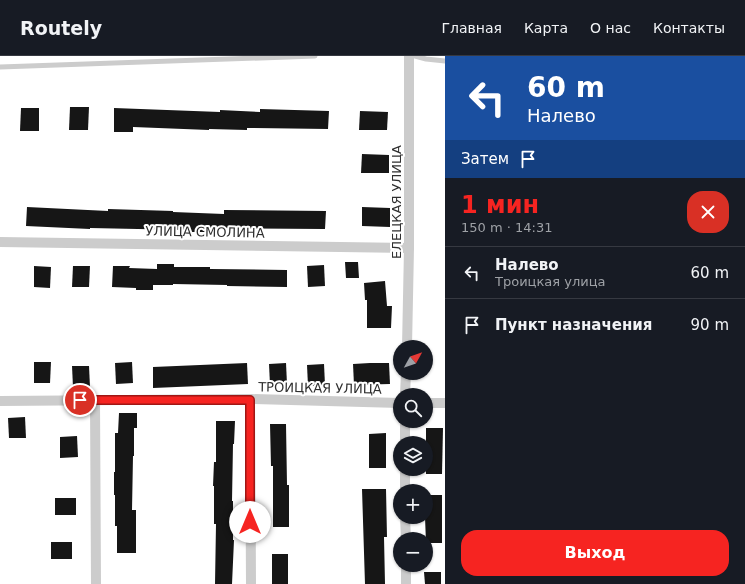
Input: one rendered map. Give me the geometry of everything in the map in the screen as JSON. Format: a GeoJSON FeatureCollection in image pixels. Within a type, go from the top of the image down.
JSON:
{"type":"FeatureCollection","features":[{"type":"Feature","properties":{"kind":"street","name":"ЕЛЕЦКАЯ УЛИЦА"},"geometry":{"type":"LineString","coordinates":[[406,340],[410,248],[409,56]]}},
{"type":"Feature","properties":{"kind":"street","name":"УЛИЦА СМОЛИНА"},"geometry":{"type":"LineString","coordinates":[[0,242],[410,248]]}},
{"type":"Feature","properties":{"kind":"street"},"geometry":{"type":"LineString","coordinates":[[96,400],[96,584]]}},
{"type":"Feature","properties":{"kind":"street","name":"ТРОИЦКАЯ УЛИЦА"},"geometry":{"type":"LineString","coordinates":[[0,401],[250,400],[393,403]]}},
{"type":"Feature","properties":{"kind":"street"},"geometry":{"type":"LineString","coordinates":[[250,400],[251,584]]}},
{"type":"Feature","properties":{"kind":"street"},"geometry":{"type":"LineString","coordinates":[[433,403],[445,403]]}},
{"type":"Feature","properties":{"kind":"street"},"geometry":{"type":"LineString","coordinates":[[406,572],[406,584]]}},
{"type":"Feature","properties":{"kind":"lane"},"geometry":{"type":"LineString","coordinates":[[0,67],[315,56]]}},
{"type":"Feature","properties":{"kind":"lane"},"geometry":{"type":"LineString","coordinates":[[415,56],[445,61]]}},
{"type":"Feature","properties":{"kind":"building"},"geometry":{"type":"Polygon","coordinates":[[[70,107],[89,107],[88,130],[69,130],[70,107]]]}},
{"type":"Feature","properties":{"kind":"building"},"geometry":{"type":"Polygon","coordinates":[[[21,108],[39,108],[39,131],[20,131],[21,108]]]}},
{"type":"Feature","properties":{"kind":"building"},"geometry":{"type":"Polygon","coordinates":[[[114,108],[220,112],[220,110],[260,112],[260,109],[329,111],[328,129],[247,128],[247,130],[209,130],[133,127],[133,132],[114,132],[114,108]]]}},
{"type":"Feature","properties":{"kind":"building"},"geometry":{"type":"Polygon","coordinates":[[[360,111],[388,112],[387,130],[359,130],[360,111]]]}},
{"type":"Feature","properties":{"kind":"building"},"geometry":{"type":"Polygon","coordinates":[[[362,154],[389,155],[389,173],[361,173],[362,154]]]}},
{"type":"Feature","properties":{"kind":"building"},"geometry":{"type":"Polygon","coordinates":[[[27,207],[224,214],[224,210],[326,211],[325,229],[210,228],[210,232],[186,232],[186,230],[90,229],[26,226],[27,207]]]}},
{"type":"Feature","properties":{"kind":"building"},"geometry":{"type":"Polygon","coordinates":[[[362,207],[390,208],[390,227],[362,226],[362,207]]]}},
{"type":"Feature","properties":{"kind":"building"},"geometry":{"type":"Polygon","coordinates":[[[345,262],[358,262],[359,278],[346,278],[345,262]]]}},
{"type":"Feature","properties":{"kind":"building"},"geometry":{"type":"Polygon","coordinates":[[[157,264],[174,264],[174,267],[210,267],[210,269],[287,270],[287,287],[173,284],[153,285],[153,290],[136,290],[136,288],[112,287],[113,266],[157,269],[157,264]]]}},
{"type":"Feature","properties":{"kind":"building"},"geometry":{"type":"Polygon","coordinates":[[[324,265],[325,286],[308,287],[307,266],[324,265]]]}},
{"type":"Feature","properties":{"kind":"building"},"geometry":{"type":"Polygon","coordinates":[[[34,266],[51,267],[50,288],[34,287],[34,266]]]}},
{"type":"Feature","properties":{"kind":"building"},"geometry":{"type":"Polygon","coordinates":[[[73,266],[90,266],[89,287],[72,287],[73,266]]]}},
{"type":"Feature","properties":{"kind":"building"},"geometry":{"type":"Polygon","coordinates":[[[385,281],[387,306],[392,306],[391,328],[367,328],[367,300],[365,300],[364,283],[385,281]]]}},
{"type":"Feature","properties":{"kind":"building"},"geometry":{"type":"Polygon","coordinates":[[[34,362],[51,362],[50,383],[34,383],[34,362]]]}},
{"type":"Feature","properties":{"kind":"building"},"geometry":{"type":"Polygon","coordinates":[[[132,362],[133,383],[116,384],[115,363],[132,362]]]}},
{"type":"Feature","properties":{"kind":"building"},"geometry":{"type":"Polygon","coordinates":[[[247,363],[248,384],[153,388],[153,367],[247,363]]]}},
{"type":"Feature","properties":{"kind":"building"},"geometry":{"type":"Polygon","coordinates":[[[286,363],[287,384],[270,385],[269,364],[286,363]]]}},
{"type":"Feature","properties":{"kind":"building"},"geometry":{"type":"Polygon","coordinates":[[[389,363],[390,384],[354,385],[353,364],[389,363]]]}},
{"type":"Feature","properties":{"kind":"building"},"geometry":{"type":"Polygon","coordinates":[[[324,364],[325,385],[308,386],[307,365],[324,364]]]}},
{"type":"Feature","properties":{"kind":"building"},"geometry":{"type":"Polygon","coordinates":[[[72,366],[89,366],[90,387],[73,387],[72,366]]]}},
{"type":"Feature","properties":{"kind":"building"},"geometry":{"type":"Polygon","coordinates":[[[119,413],[137,413],[137,428],[134,428],[132,510],[136,510],[136,553],[117,553],[114,472],[115,433],[118,433],[119,413]]]}},
{"type":"Feature","properties":{"kind":"building"},"geometry":{"type":"Polygon","coordinates":[[[25,417],[26,438],[9,438],[8,418],[25,417]]]}},
{"type":"Feature","properties":{"kind":"building"},"geometry":{"type":"Polygon","coordinates":[[[216,421],[235,421],[233,444],[232,501],[234,540],[232,584],[215,584],[216,524],[214,524],[213,486],[214,462],[216,462],[216,421]]]}},
{"type":"Feature","properties":{"kind":"building"},"geometry":{"type":"Polygon","coordinates":[[[270,424],[286,424],[287,485],[289,485],[289,527],[273,527],[273,466],[271,466],[270,424]]]}},
{"type":"Feature","properties":{"kind":"building"},"geometry":{"type":"Polygon","coordinates":[[[426,428],[443,428],[442,474],[433,474],[433,436],[426,436],[426,428]]]}},
{"type":"Feature","properties":{"kind":"building"},"geometry":{"type":"Polygon","coordinates":[[[386,433],[386,468],[369,468],[369,434],[386,433]]]}},
{"type":"Feature","properties":{"kind":"building"},"geometry":{"type":"Polygon","coordinates":[[[77,436],[78,457],[60,458],[60,437],[77,436]]]}},
{"type":"Feature","properties":{"kind":"building"},"geometry":{"type":"Polygon","coordinates":[[[362,489],[386,489],[387,537],[384,537],[385,584],[365,584],[362,489]]]}},
{"type":"Feature","properties":{"kind":"building"},"geometry":{"type":"Polygon","coordinates":[[[433,495],[442,495],[442,543],[433,543],[433,532],[426,532],[425,524],[433,524],[433,495]]]}},
{"type":"Feature","properties":{"kind":"building"},"geometry":{"type":"Polygon","coordinates":[[[55,498],[76,498],[76,515],[55,515],[55,498]]]}},
{"type":"Feature","properties":{"kind":"building"},"geometry":{"type":"Polygon","coordinates":[[[51,542],[72,542],[72,559],[51,559],[51,542]]]}},
{"type":"Feature","properties":{"kind":"building"},"geometry":{"type":"Polygon","coordinates":[[[272,554],[288,554],[288,584],[272,584],[272,554]]]}},
{"type":"Feature","properties":{"kind":"building"},"geometry":{"type":"Polygon","coordinates":[[[424,572],[441,572],[441,584],[425,584],[424,572]]]}},
{"type":"Feature","properties":{"kind":"route"},"geometry":{"type":"LineString","coordinates":[[80,400],[250,400],[250,522]]}}]}
